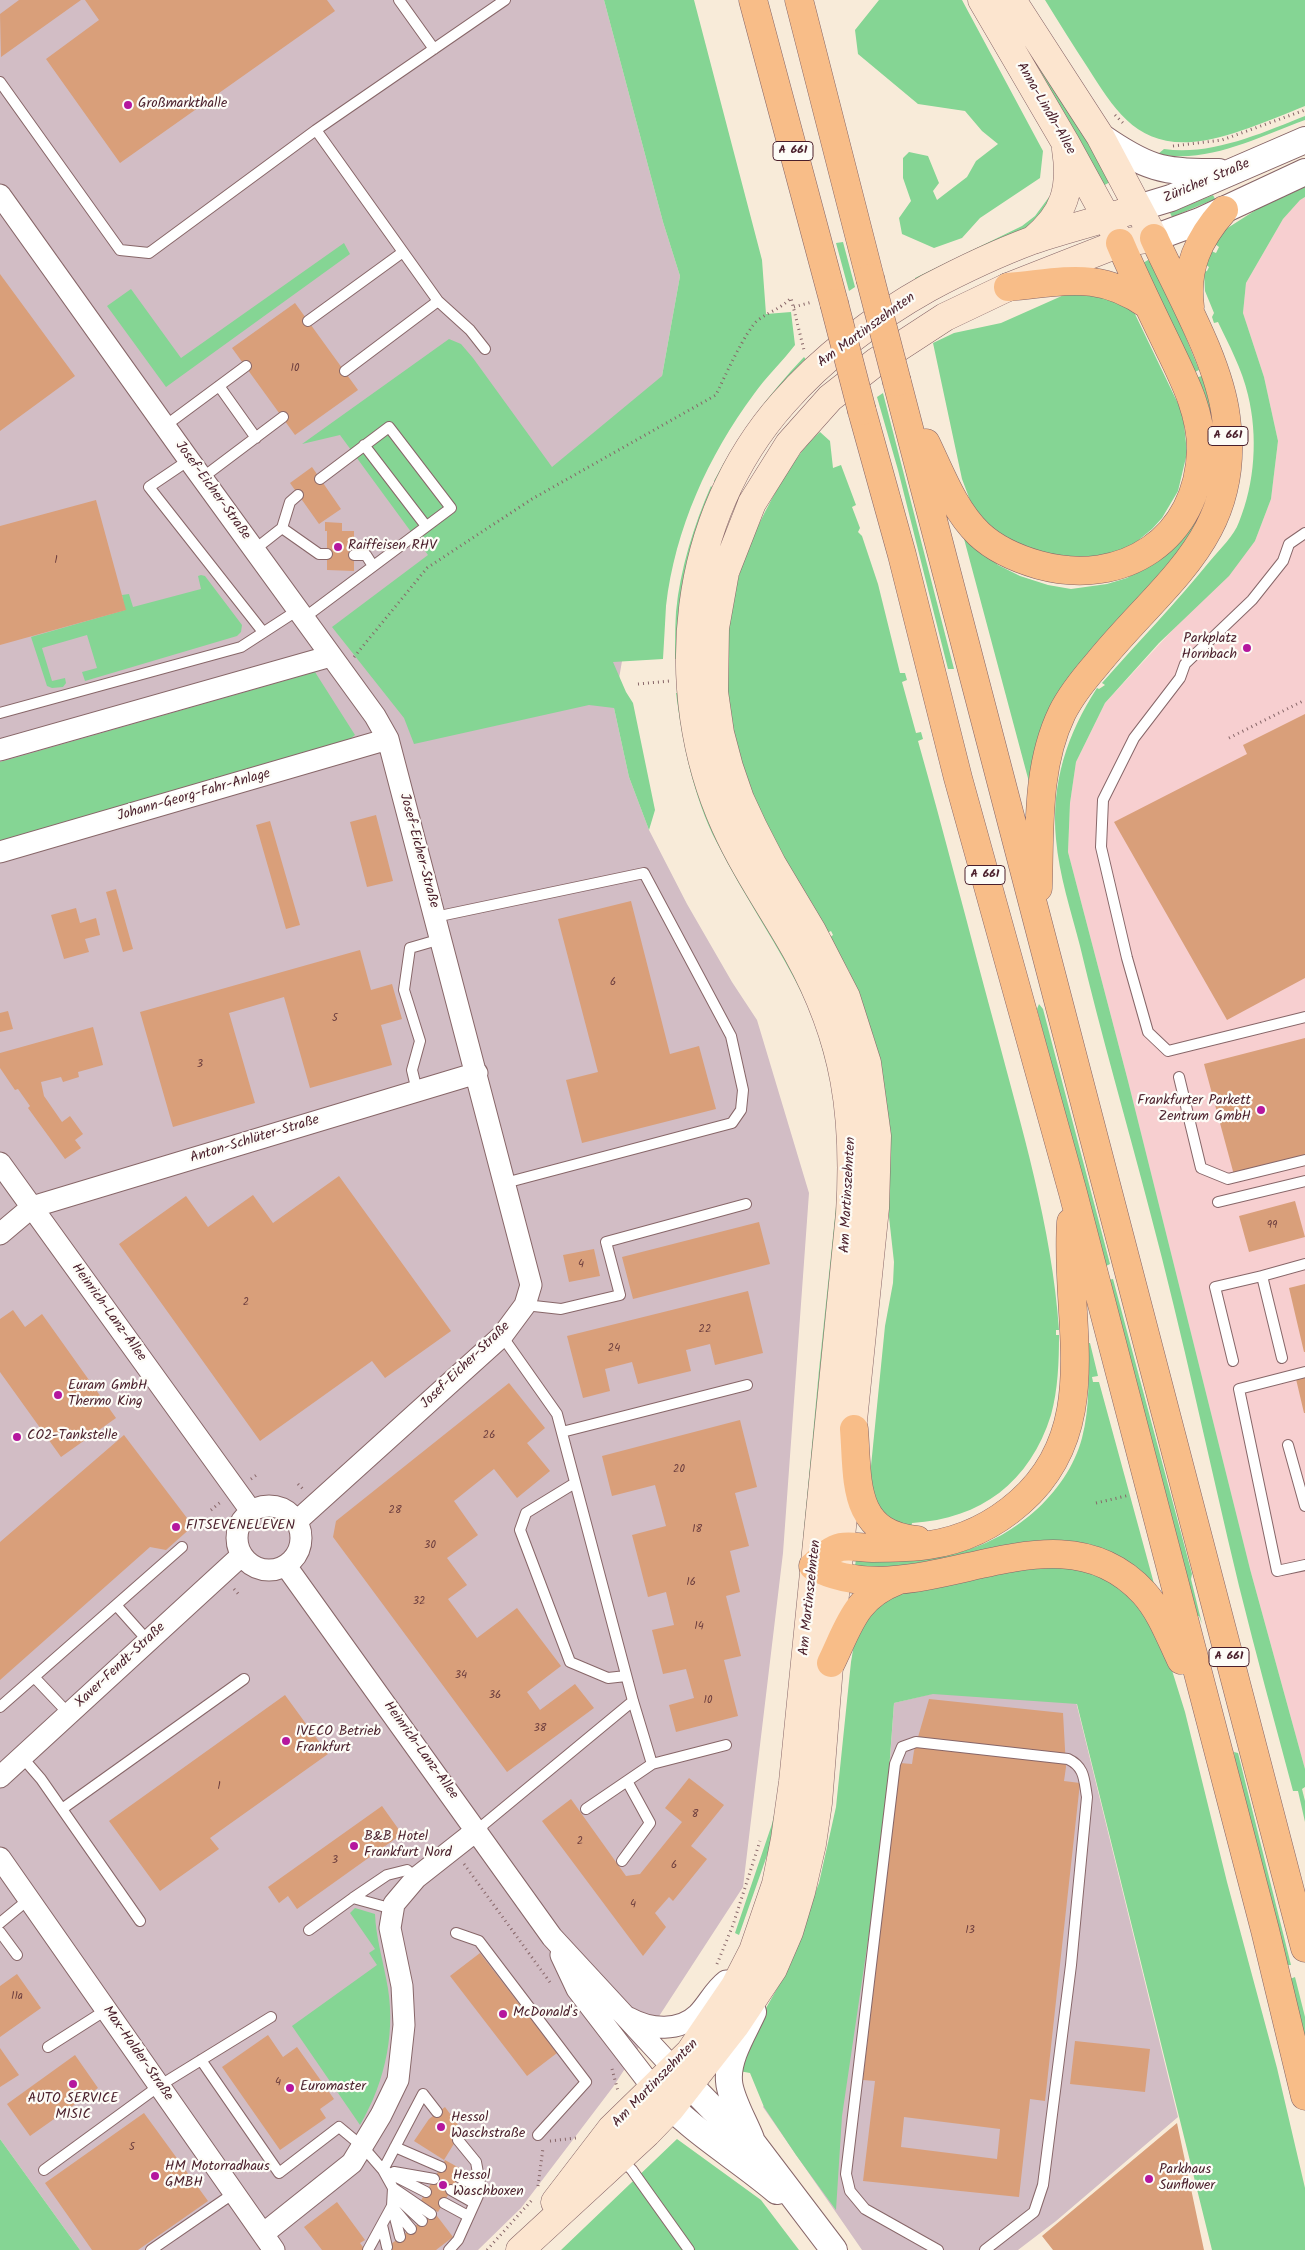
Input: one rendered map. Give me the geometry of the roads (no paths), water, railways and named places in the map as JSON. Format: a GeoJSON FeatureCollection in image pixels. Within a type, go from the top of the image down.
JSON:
{"type":"FeatureCollection","features":[{"type":"Feature","properties":{"kind":"highway","name":"A 661"},"geometry":{"type":"LineString","coordinates":[[753,0],[902,555],[958,778],[1073,1193],[1265,1930],[1305,2096]]}},
{"type":"Feature","properties":{"kind":"highway","name":"A 661"},"geometry":{"type":"LineString","coordinates":[[799,0],[1305,1948]]}},
{"type":"Feature","properties":{"kind":"highway"},"geometry":{"type":"LineString","coordinates":[[1191,319],[1188,293],[1191,263],[1203,236],[1224,210]]}},
{"type":"Feature","properties":{"kind":"highway","name":"A 661"},"geometry":{"type":"LineString","coordinates":[[1038,918],[1041,797],[1046,758],[1055,729],[1074,693],[1091,670],[1195,552],[1213,522],[1227,480],[1228,432],[1221,392],[1208,354],[1154,238]]}},
{"type":"Feature","properties":{"kind":"highway"},"geometry":{"type":"LineString","coordinates":[[1120,243],[1148,306]]}},
{"type":"Feature","properties":{"kind":"highway"},"geometry":{"type":"LineString","coordinates":[[1008,287],[1079,281],[1098,282],[1123,289],[1148,306]]}},
{"type":"Feature","properties":{"kind":"highway","name":"A 661"},"geometry":{"type":"LineString","coordinates":[[897,382],[946,486],[962,514],[980,534],[1006,553],[1047,567],[1077,571],[1095,571],[1112,567],[1137,558],[1166,538],[1182,519],[1190,503],[1198,474],[1201,448],[1189,389],[1148,306]]}},
{"type":"Feature","properties":{"kind":"highway","name":"A 661"},"geometry":{"type":"LineString","coordinates":[[841,1547],[912,1547],[943,1543],[989,1524],[1016,1505],[1045,1478],[1062,1443],[1070,1419],[1076,1363],[1070,1276],[1073,1193]]}},
{"type":"Feature","properties":{"kind":"highway","name":"A 661"},"geometry":{"type":"LineString","coordinates":[[854,1429],[860,1498],[870,1519],[888,1533],[901,1538],[943,1543]]}},
{"type":"Feature","properties":{"kind":"highway"},"geometry":{"type":"LineString","coordinates":[[814,1566],[827,1554],[841,1547]]}},
{"type":"Feature","properties":{"kind":"highway","name":"A 661"},"geometry":{"type":"LineString","coordinates":[[814,1566],[838,1576],[870,1580],[901,1580],[934,1576],[1014,1557],[1051,1553],[1083,1557],[1109,1566],[1127,1577],[1144,1594],[1159,1614],[1211,1727]]}},
{"type":"Feature","properties":{"kind":"highway","name":"A 661"},"geometry":{"type":"LineString","coordinates":[[830,1663],[862,1602],[884,1586],[901,1580]]}},
{"type":"Feature","properties":{"kind":"main road","name":"Anna-Lindh-Allee"},"geometry":{"type":"LineString","coordinates":[[982,0],[1065,142],[1120,243]]}},
{"type":"Feature","properties":{"kind":"main road"},"geometry":{"type":"LineString","coordinates":[[1012,0],[1106,125],[1138,208]]}},
{"type":"Feature","properties":{"kind":"main road"},"geometry":{"type":"LineString","coordinates":[[1033,240],[1052,222],[1064,200],[1069,171],[1065,142]]}},
{"type":"Feature","properties":{"kind":"main road","name":"Züricher Straße"},"geometry":{"type":"LineString","coordinates":[[1107,219],[1138,208]]}},
{"type":"Feature","properties":{"kind":"main road","name":"A 661"},"geometry":{"type":"LineString","coordinates":[[1138,208],[1154,238]]}},
{"type":"Feature","properties":{"kind":"main road","name":"Am Martinszehnten"},"geometry":{"type":"LineString","coordinates":[[523,2247],[620,2158],[671,2108],[690,2052],[712,2021],[745,1966],[767,1915],[786,1839],[793,1782],[850,1214],[853,1168],[849,1102],[842,1061],[821,1000],[798,954],[750,874],[725,826],[708,783],[698,745],[690,682],[690,645],[696,581],[704,548],[717,512],[739,464],[780,405],[815,368],[895,309],[927,289],[975,265],[1033,240],[1107,219]]}},
{"type":"Feature","properties":{"kind":"main road"},"geometry":{"type":"LineString","coordinates":[[1120,243],[1154,238]]}},
{"type":"Feature","properties":{"kind":"main road","name":"Am Martinszehnten"},"geometry":{"type":"LineString","coordinates":[[523,2247],[568,2183],[633,2106],[653,2088],[682,2078],[735,2026],[773,1968],[789,1932],[812,1844],[818,1803],[838,1576],[875,1208],[877,1136],[870,1080],[858,1030],[846,997],[812,931],[772,864],[740,799],[720,733],[714,692],[715,628],[725,572],[752,503],[789,444],[830,398],[876,362],[945,317],[1008,287],[1120,243]]}},
{"type":"Feature","properties":{"kind":"street"},"geometry":{"type":"LineString","coordinates":[[1106,125],[1132,157],[1159,169],[1193,172],[1232,171]]}},
{"type":"Feature","properties":{"kind":"street","name":"Züricher Straße"},"geometry":{"type":"LineString","coordinates":[[1138,208],[1171,198],[1305,140]]}},
{"type":"Feature","properties":{"kind":"street"},"geometry":{"type":"LineString","coordinates":[[1154,238],[1224,210],[1305,172]]}},
{"type":"Feature","properties":{"kind":"street","name":"Josef-Eicher-Straße"},"geometry":{"type":"LineString","coordinates":[[0,195],[188,460],[375,716],[388,739],[477,1073],[531,1286],[525,1305],[502,1336],[297,1521]]}},
{"type":"Feature","properties":{"kind":"street"},"geometry":{"type":"LineString","coordinates":[[0,750],[331,656]]}},
{"type":"Feature","properties":{"kind":"street","name":"Johann-Georg-Fahr-Anlage"},"geometry":{"type":"LineString","coordinates":[[0,852],[388,739]]}},
{"type":"Feature","properties":{"kind":"street","name":"Anton-Schlüter-Straße"},"geometry":{"type":"LineString","coordinates":[[32,1207],[477,1073]]}},
{"type":"Feature","properties":{"kind":"street","name":"Heinrich-Lanz-Allee"},"geometry":{"type":"LineString","coordinates":[[0,1163],[251,1511]]}},
{"type":"Feature","properties":{"kind":"street"},"geometry":{"type":"LineString","coordinates":[[0,1234],[32,1207]]}},
{"type":"Feature","properties":{"kind":"street"},"geometry":{"type":"LineString","coordinates":[[274,1506],[288,1511],[297,1521],[302,1533],[301,1546],[294,1559],[286,1566],[274,1570],[260,1569],[249,1564],[242,1555],[237,1544],[238,1529],[242,1520],[251,1511],[259,1507],[274,1506]]}},
{"type":"Feature","properties":{"kind":"street","name":"Xaver-Fendt-Straße"},"geometry":{"type":"LineString","coordinates":[[0,1777],[242,1555]]}},
{"type":"Feature","properties":{"kind":"street","name":"Heinrich-Lanz-Allee"},"geometry":{"type":"LineString","coordinates":[[286,1566],[552,1936],[682,2078]]}},
{"type":"Feature","properties":{"kind":"street"},"geometry":{"type":"LineString","coordinates":[[268,2242],[352,2163],[364,2147],[398,2080],[404,2025],[402,1986],[390,1928],[394,1904],[416,1878],[476,1830]]}},
{"type":"Feature","properties":{"kind":"street","name":"Max-Holder-Straße"},"geometry":{"type":"LineString","coordinates":[[6,1871],[29,1899],[268,2242]]}},
{"type":"Feature","properties":{"kind":"street","name":"Heinrich-Lanz-Allee"},"geometry":{"type":"LineString","coordinates":[[552,1936],[577,1988],[653,2088]]}},
{"type":"Feature","properties":{"kind":"street","name":"Heinrich-Lanz-Allee"},"geometry":{"type":"LineString","coordinates":[[623,2015],[644,2025],[675,2027],[697,2014],[720,1986],[745,1966]]}},
{"type":"Feature","properties":{"kind":"street"},"geometry":{"type":"LineString","coordinates":[[752,2142],[731,2091],[729,2081],[730,2067],[773,1968]]}},
{"type":"Feature","properties":{"kind":"street","name":"Am Martinszehnten"},"geometry":{"type":"LineString","coordinates":[[682,2078],[752,2142],[834,2250]]}},
{"type":"Feature","properties":{"kind":"street"},"geometry":{"type":"LineString","coordinates":[[653,2088],[671,2108]]}},
{"type":"Feature","properties":{"kind":"street","name":"Am Martinszehnten"},"geometry":{"type":"LineString","coordinates":[[671,2108],[685,2122],[748,2166],[811,2221]]}},
{"type":"Feature","properties":{"kind":"lane"},"geometry":{"type":"LineString","coordinates":[[399,0],[434,49]]}},
{"type":"Feature","properties":{"kind":"lane"},"geometry":{"type":"LineString","coordinates":[[0,82],[120,250],[149,253],[316,130],[506,0]]}},
{"type":"Feature","properties":{"kind":"lane"},"geometry":{"type":"LineString","coordinates":[[316,130],[438,301],[470,330],[485,349]]}},
{"type":"Feature","properties":{"kind":"lane"},"geometry":{"type":"LineString","coordinates":[[308,321],[403,252]]}},
{"type":"Feature","properties":{"kind":"lane"},"geometry":{"type":"LineString","coordinates":[[344,371],[438,301]]}},
{"type":"Feature","properties":{"kind":"lane"},"geometry":{"type":"LineString","coordinates":[[164,426],[246,366]]}},
{"type":"Feature","properties":{"kind":"lane"},"geometry":{"type":"LineString","coordinates":[[219,386],[256,438]]}},
{"type":"Feature","properties":{"kind":"lane"},"geometry":{"type":"LineString","coordinates":[[202,478],[283,417]]}},
{"type":"Feature","properties":{"kind":"lane"},"geometry":{"type":"LineString","coordinates":[[0,713],[241,647],[263,632],[301,614],[374,566],[450,508],[389,427],[320,479]]}},
{"type":"Feature","properties":{"kind":"lane"},"geometry":{"type":"LineString","coordinates":[[364,445],[426,526]]}},
{"type":"Feature","properties":{"kind":"lane"},"geometry":{"type":"LineString","coordinates":[[188,460],[149,487],[263,632]]}},
{"type":"Feature","properties":{"kind":"lane"},"geometry":{"type":"LineString","coordinates":[[254,550],[282,528],[290,502],[298,495]]}},
{"type":"Feature","properties":{"kind":"lane"},"geometry":{"type":"LineString","coordinates":[[282,528],[319,554],[327,554]]}},
{"type":"Feature","properties":{"kind":"lane"},"geometry":{"type":"LineString","coordinates":[[1305,533],[1289,544],[1283,561],[1252,600],[1185,664],[1180,678],[1134,738],[1103,800],[1101,847],[1127,958],[1148,1032],[1168,1051],[1305,1017]]}},
{"type":"Feature","properties":{"kind":"lane"},"geometry":{"type":"LineString","coordinates":[[354,555],[366,556],[374,566]]}},
{"type":"Feature","properties":{"kind":"lane"},"geometry":{"type":"LineString","coordinates":[[436,917],[644,873],[731,1036],[743,1090],[741,1110],[732,1123],[505,1183]]}},
{"type":"Feature","properties":{"kind":"lane"},"geometry":{"type":"LineString","coordinates":[[417,1091],[412,1070],[420,1040],[404,990],[410,948],[441,939]]}},
{"type":"Feature","properties":{"kind":"lane"},"geometry":{"type":"LineString","coordinates":[[1179,1076],[1201,1168],[1228,1179],[1305,1160]]}},
{"type":"Feature","properties":{"kind":"lane"},"geometry":{"type":"LineString","coordinates":[[1218,1202],[1305,1181]]}},
{"type":"Feature","properties":{"kind":"lane"},"geometry":{"type":"LineString","coordinates":[[525,1305],[561,1310],[620,1295],[606,1242],[746,1204]]}},
{"type":"Feature","properties":{"kind":"lane"},"geometry":{"type":"LineString","coordinates":[[1233,1360],[1215,1287],[1305,1264]]}},
{"type":"Feature","properties":{"kind":"lane"},"geometry":{"type":"LineString","coordinates":[[1262,1276],[1282,1358]]}},
{"type":"Feature","properties":{"kind":"lane"},"geometry":{"type":"LineString","coordinates":[[502,1336],[557,1414],[626,1676],[652,1764]]}},
{"type":"Feature","properties":{"kind":"lane"},"geometry":{"type":"LineString","coordinates":[[1305,1372],[1239,1389],[1277,1570],[1305,1565]]}},
{"type":"Feature","properties":{"kind":"lane"},"geometry":{"type":"LineString","coordinates":[[562,1432],[747,1385]]}},
{"type":"Feature","properties":{"kind":"lane"},"geometry":{"type":"LineString","coordinates":[[1288,1445],[1305,1506]]}},
{"type":"Feature","properties":{"kind":"lane"},"geometry":{"type":"LineString","coordinates":[[576,1483],[526,1513],[520,1530],[570,1662],[608,1678],[626,1676]]}},
{"type":"Feature","properties":{"kind":"lane"},"geometry":{"type":"LineString","coordinates":[[0,1707],[182,1547]]}},
{"type":"Feature","properties":{"kind":"lane"},"geometry":{"type":"LineString","coordinates":[[116,1605],[148,1641]]}},
{"type":"Feature","properties":{"kind":"lane"},"geometry":{"type":"LineString","coordinates":[[34,1676],[69,1714]]}},
{"type":"Feature","properties":{"kind":"lane"},"geometry":{"type":"LineString","coordinates":[[62,1809],[244,1679]]}},
{"type":"Feature","properties":{"kind":"lane"},"geometry":{"type":"LineString","coordinates":[[476,1830],[633,1701]]}},
{"type":"Feature","properties":{"kind":"lane"},"geometry":{"type":"LineString","coordinates":[[938,2250],[865,2208],[850,2191],[846,2174],[895,1764],[902,1747],[916,1742],[1068,1759],[1077,1764],[1083,1771],[1087,1797],[1071,1965],[1043,2185],[1034,2212],[985,2250]]}},
{"type":"Feature","properties":{"kind":"lane"},"geometry":{"type":"LineString","coordinates":[[586,1809],[652,1764],[726,1745]]}},
{"type":"Feature","properties":{"kind":"lane"},"geometry":{"type":"LineString","coordinates":[[22,1757],[62,1809],[140,1920]]}},
{"type":"Feature","properties":{"kind":"lane"},"geometry":{"type":"LineString","coordinates":[[622,1861],[650,1823],[627,1781]]}},
{"type":"Feature","properties":{"kind":"lane"},"geometry":{"type":"LineString","coordinates":[[309,1930],[387,1875],[407,1870],[416,1878]]}},
{"type":"Feature","properties":{"kind":"lane"},"geometry":{"type":"LineString","coordinates":[[353,1898],[393,1909]]}},
{"type":"Feature","properties":{"kind":"lane"},"geometry":{"type":"LineString","coordinates":[[0,1923],[29,1899]]}},
{"type":"Feature","properties":{"kind":"lane"},"geometry":{"type":"LineString","coordinates":[[0,1932],[17,1955]]}},
{"type":"Feature","properties":{"kind":"lane"},"geometry":{"type":"LineString","coordinates":[[456,1933],[480,1941],[586,2082],[538,2135]]}},
{"type":"Feature","properties":{"kind":"lane"},"geometry":{"type":"LineString","coordinates":[[48,2046],[106,2010]]}},
{"type":"Feature","properties":{"kind":"lane"},"geometry":{"type":"LineString","coordinates":[[44,2170],[159,2086],[271,2018]]}},
{"type":"Feature","properties":{"kind":"lane"},"geometry":{"type":"LineString","coordinates":[[201,2060],[279,2173],[340,2126],[364,2147],[383,2170],[393,2191],[422,2221]]}},
{"type":"Feature","properties":{"kind":"lane"},"geometry":{"type":"LineString","coordinates":[[383,2170],[422,2094],[437,2112]]}},
{"type":"Feature","properties":{"kind":"lane"},"geometry":{"type":"LineString","coordinates":[[444,2249],[458,2240],[482,2189],[476,2162],[458,2140]]}},
{"type":"Feature","properties":{"kind":"lane"},"geometry":{"type":"LineString","coordinates":[[395,2147],[441,2166]]}},
{"type":"Feature","properties":{"kind":"lane"},"geometry":{"type":"LineString","coordinates":[[620,2158],[632,2170],[688,2250]]}},
{"type":"Feature","properties":{"kind":"lane"},"geometry":{"type":"LineString","coordinates":[[383,2170],[434,2179]]}},
{"type":"Feature","properties":{"kind":"lane"},"geometry":{"type":"LineString","coordinates":[[383,2170],[426,2192]]}},
{"type":"Feature","properties":{"kind":"lane"},"geometry":{"type":"LineString","coordinates":[[459,2177],[482,2189]]}},
{"type":"Feature","properties":{"kind":"lane"},"geometry":{"type":"LineString","coordinates":[[451,2190],[474,2204]]}},
{"type":"Feature","properties":{"kind":"lane"},"geometry":{"type":"LineString","coordinates":[[393,2191],[392,2206],[400,2237]]}},
{"type":"Feature","properties":{"kind":"lane"},"geometry":{"type":"LineString","coordinates":[[393,2191],[431,2214]]}},
{"type":"Feature","properties":{"kind":"lane"},"geometry":{"type":"LineString","coordinates":[[151,2250],[234,2193]]}},
{"type":"Feature","properties":{"kind":"lane"},"geometry":{"type":"LineString","coordinates":[[444,2203],[468,2216]]}},
{"type":"Feature","properties":{"kind":"lane"},"geometry":{"type":"LineString","coordinates":[[368,2250],[392,2206]]}},
{"type":"Feature","properties":{"kind":"lane"},"geometry":{"type":"LineString","coordinates":[[392,2206],[411,2229]]}},
{"type":"Feature","properties":{"kind":"lane"},"geometry":{"type":"LineString","coordinates":[[382,2225],[387,2247]]}},
{"type":"Feature","properties":{"kind":"lane"},"geometry":{"type":"LineString","coordinates":[[374,2239],[376,2250]]}},
{"type":"Feature","properties":{"kind":"place","name":"Großmarkthalle"},"geometry":{"type":"Point","coordinates":[128,105]}},
{"type":"Feature","properties":{"kind":"place","name":"Raiffeisen RHV"},"geometry":{"type":"Point","coordinates":[338,547]}},
{"type":"Feature","properties":{"kind":"place","name":"Parkplatz Hornbach"},"geometry":{"type":"Point","coordinates":[1247,648]}},
{"type":"Feature","properties":{"kind":"place","name":"Frankfurter Parkett Zentrum GmbH"},"geometry":{"type":"Point","coordinates":[1261,1110]}},
{"type":"Feature","properties":{"kind":"place","name":"Euram GmbH Thermo King"},"geometry":{"type":"Point","coordinates":[58,1395]}},
{"type":"Feature","properties":{"kind":"place","name":"CO2-Tankstelle"},"geometry":{"type":"Point","coordinates":[17,1437]}},
{"type":"Feature","properties":{"kind":"place","name":"FITSEVENELEVEN"},"geometry":{"type":"Point","coordinates":[176,1527]}},
{"type":"Feature","properties":{"kind":"place","name":"IVECO Betrieb Frankfurt"},"geometry":{"type":"Point","coordinates":[286,1741]}},
{"type":"Feature","properties":{"kind":"place","name":"B&B Hotel Frankfurt Nord"},"geometry":{"type":"Point","coordinates":[354,1846]}},
{"type":"Feature","properties":{"kind":"place","name":"McDonald's"},"geometry":{"type":"Point","coordinates":[503,2014]}},
{"type":"Feature","properties":{"kind":"place","name":"AUTO SERVICE MISIC"},"geometry":{"type":"Point","coordinates":[73,2084]}},
{"type":"Feature","properties":{"kind":"place","name":"Euromaster"},"geometry":{"type":"Point","coordinates":[290,2088]}},
{"type":"Feature","properties":{"kind":"place","name":"Hessol Waschstraße"},"geometry":{"type":"Point","coordinates":[441,2127]}},
{"type":"Feature","properties":{"kind":"place","name":"HM Motorradhaus GMBH"},"geometry":{"type":"Point","coordinates":[155,2176]}},
{"type":"Feature","properties":{"kind":"place","name":"Parkhaus Sunflower"},"geometry":{"type":"Point","coordinates":[1149,2179]}},
{"type":"Feature","properties":{"kind":"place","name":"Hessol Waschboxen"},"geometry":{"type":"Point","coordinates":[443,2185]}}]}
